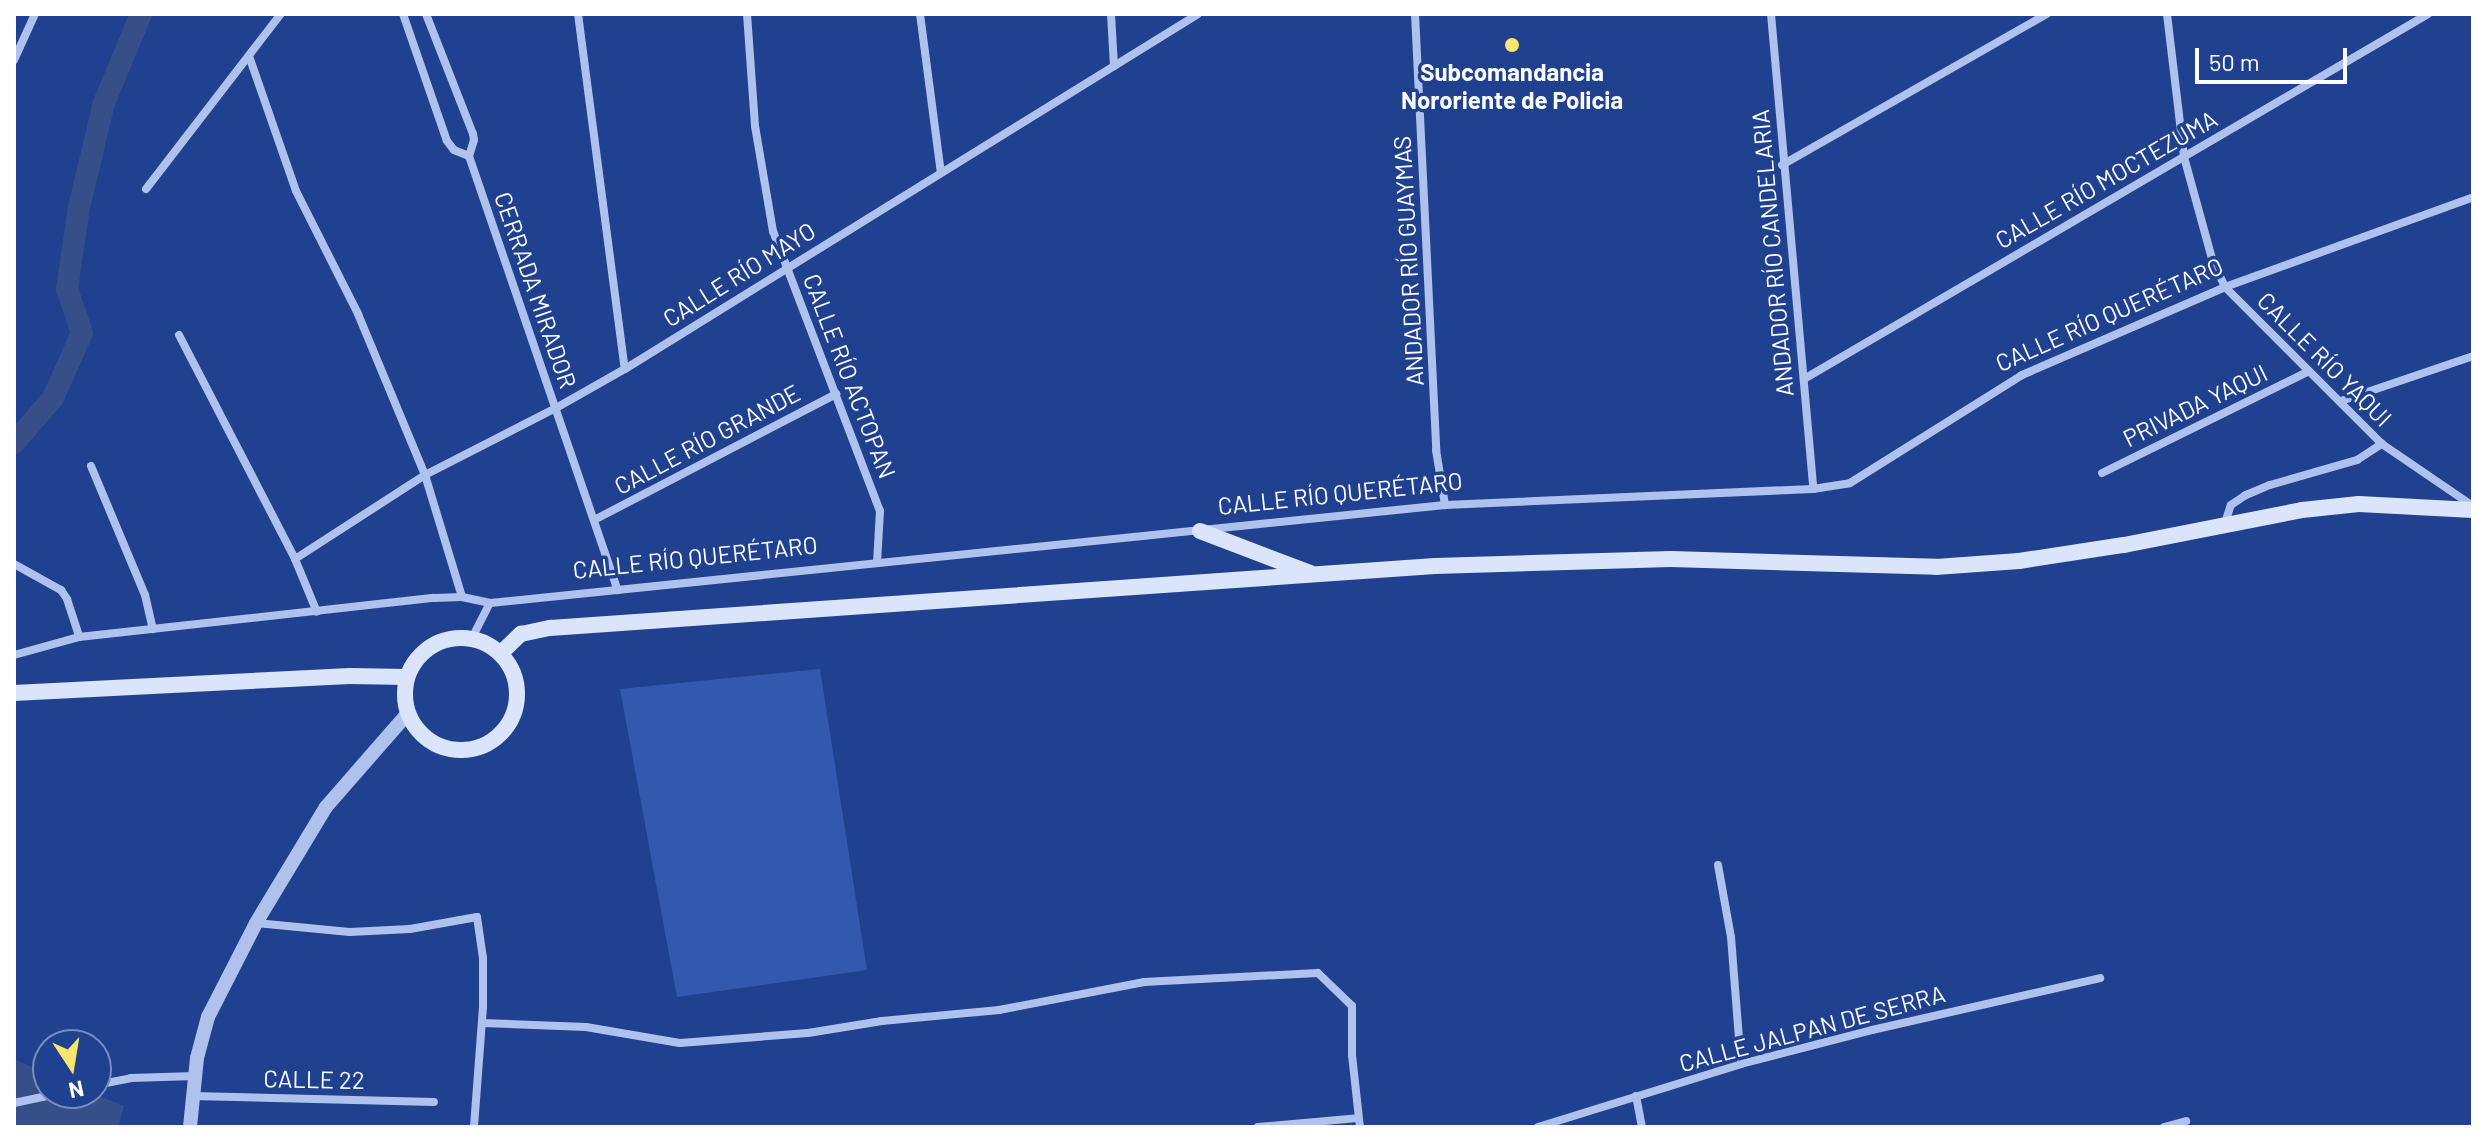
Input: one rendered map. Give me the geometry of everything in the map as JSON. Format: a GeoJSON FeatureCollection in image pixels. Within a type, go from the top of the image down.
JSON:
{"type":"FeatureCollection","features":[{"type":"Feature","properties":{"kind":"main road"},"geometry":{"type":"LineString","coordinates":[[501,653],[521,634],[550,628],[1435,566],[1671,559],[1936,567],[2019,561],[2302,510],[2359,504],[2473,508]]}},
{"type":"Feature","properties":{"kind":"main road"},"geometry":{"type":"LineString","coordinates":[[1200,531],[1311,574]]}},
{"type":"Feature","properties":{"kind":"main road"},"geometry":{"type":"LineString","coordinates":[[455,637],[472,638],[501,653],[514,675],[518,702],[513,718],[491,742],[467,750],[442,747],[416,728],[404,695],[407,677],[425,650],[455,637]]}},
{"type":"Feature","properties":{"kind":"main road"},"geometry":{"type":"LineString","coordinates":[[14,693],[350,676],[407,677]]}},
{"type":"Feature","properties":{"kind":"street"},"geometry":{"type":"LineString","coordinates":[[14,60],[35,14]]}},
{"type":"Feature","properties":{"kind":"street"},"geometry":{"type":"LineString","coordinates":[[146,189],[281,14]]}},
{"type":"Feature","properties":{"kind":"street","name":"CERRADA MIRADOR"},"geometry":{"type":"LineString","coordinates":[[403,14],[447,141],[454,150],[469,156],[618,590]]}},
{"type":"Feature","properties":{"kind":"street"},"geometry":{"type":"LineString","coordinates":[[426,14],[473,134],[469,156]]}},
{"type":"Feature","properties":{"kind":"street"},"geometry":{"type":"LineString","coordinates":[[578,14],[625,369]]}},
{"type":"Feature","properties":{"kind":"street","name":"CALLE RÍO ACTOPAN"},"geometry":{"type":"LineString","coordinates":[[747,14],[755,126],[773,231],[880,511],[877,563]]}},
{"type":"Feature","properties":{"kind":"street"},"geometry":{"type":"LineString","coordinates":[[920,14],[941,173]]}},
{"type":"Feature","properties":{"kind":"street"},"geometry":{"type":"LineString","coordinates":[[1111,14],[1114,66]]}},
{"type":"Feature","properties":{"kind":"street","name":"CALLE RÍO MAYO"},"geometry":{"type":"LineString","coordinates":[[295,559],[425,475],[625,369],[1198,14]]}},
{"type":"Feature","properties":{"kind":"street","name":"ANDADOR RÍO GUAYMAS"},"geometry":{"type":"LineString","coordinates":[[1415,14],[1436,450],[1445,505]]}},
{"type":"Feature","properties":{"kind":"street","name":"ANDADOR RÍO CANDELARIA"},"geometry":{"type":"LineString","coordinates":[[1771,14],[1813,489]]}},
{"type":"Feature","properties":{"kind":"street"},"geometry":{"type":"LineString","coordinates":[[1782,165],[2047,14]]}},
{"type":"Feature","properties":{"kind":"street","name":"CALLE RÍO YAQUI"},"geometry":{"type":"LineString","coordinates":[[2167,14],[2184,157],[2213,262],[2225,287],[2382,444],[2473,508]]}},
{"type":"Feature","properties":{"kind":"street","name":"CALLE RÍO MOCTEZUMA"},"geometry":{"type":"LineString","coordinates":[[1804,379],[2428,14]]}},
{"type":"Feature","properties":{"kind":"street"},"geometry":{"type":"LineString","coordinates":[[249,56],[296,191],[358,314],[425,475],[462,597]]}},
{"type":"Feature","properties":{"kind":"street","name":"CALLE RÍO QUERÉTARO"},"geometry":{"type":"LineString","coordinates":[[14,655],[79,637],[462,597],[490,603],[1445,505],[1813,489],[1850,483],[2022,375],[2225,287],[2473,197]]}},
{"type":"Feature","properties":{"kind":"street"},"geometry":{"type":"LineString","coordinates":[[179,335],[295,559],[317,612]]}},
{"type":"Feature","properties":{"kind":"street"},"geometry":{"type":"LineString","coordinates":[[2341,401],[2473,356]]}},
{"type":"Feature","properties":{"kind":"street","name":"PRIVADA YAQUI"},"geometry":{"type":"LineString","coordinates":[[2102,473],[2307,372]]}},
{"type":"Feature","properties":{"kind":"street","name":"CALLE RÍO GRANDE"},"geometry":{"type":"LineString","coordinates":[[596,519],[836,394]]}},
{"type":"Feature","properties":{"kind":"street"},"geometry":{"type":"LineString","coordinates":[[2224,526],[2231,505],[2246,495],[2357,460],[2382,444]]}},
{"type":"Feature","properties":{"kind":"street"},"geometry":{"type":"LineString","coordinates":[[91,466],[145,595],[153,629]]}},
{"type":"Feature","properties":{"kind":"street"},"geometry":{"type":"LineString","coordinates":[[14,564],[61,590],[79,637]]}},
{"type":"Feature","properties":{"kind":"street"},"geometry":{"type":"LineString","coordinates":[[472,638],[490,603]]}},
{"type":"Feature","properties":{"kind":"street"},"geometry":{"type":"LineString","coordinates":[[190,1127],[195,1076],[208,1017],[256,923],[326,807],[408,713]]}},
{"type":"Feature","properties":{"kind":"street"},"geometry":{"type":"LineString","coordinates":[[1718,865],[1731,937],[1741,1064]]}},
{"type":"Feature","properties":{"kind":"street"},"geometry":{"type":"LineString","coordinates":[[256,923],[350,932],[410,929],[477,917],[483,958],[479,1088],[474,1127]]}},
{"type":"Feature","properties":{"kind":"street"},"geometry":{"type":"LineString","coordinates":[[482,1023],[586,1027],[680,1043],[808,1033],[882,1021],[999,1010],[1144,982],[1318,973],[1352,1006],[1359,1122],[1258,1127]]}},
{"type":"Feature","properties":{"kind":"street","name":"CALLE JALPAN DE SERRA"},"geometry":{"type":"LineString","coordinates":[[1538,1127],[1741,1064],[1872,1030],[2100,978]]}},
{"type":"Feature","properties":{"kind":"street"},"geometry":{"type":"LineString","coordinates":[[112,1082],[131,1078],[195,1076]]}},
{"type":"Feature","properties":{"kind":"street","name":"CALLE 22"},"geometry":{"type":"LineString","coordinates":[[192,1096],[434,1102]]}},
{"type":"Feature","properties":{"kind":"street"},"geometry":{"type":"LineString","coordinates":[[1636,1096],[1642,1127]]}},
{"type":"Feature","properties":{"kind":"street"},"geometry":{"type":"LineString","coordinates":[[2164,1127],[2186,1121]]}},
{"type":"Feature","properties":{"kind":"shaded area"},"geometry":{"type":"Polygon","coordinates":[[[820,669],[867,970],[677,997],[620,689],[820,669]]]}},
{"type":"Feature","properties":{"kind":"shaded area"},"geometry":{"type":"Polygon","coordinates":[[[14,1059],[32,1067],[32,1109],[112,1109],[112,1101],[124,1106],[118,1127],[14,1127],[14,1059]]]}},
{"type":"Feature","properties":{"kind":"waterway"},"geometry":{"type":"LineString","coordinates":[[14,443],[53,398],[82,333],[67,289],[79,207],[104,103],[141,14]]}},
{"type":"Feature","properties":{"kind":"place","name":"Subcomandancia Nororiente de Policia"},"geometry":{"type":"Point","coordinates":[1512,45]}}]}
